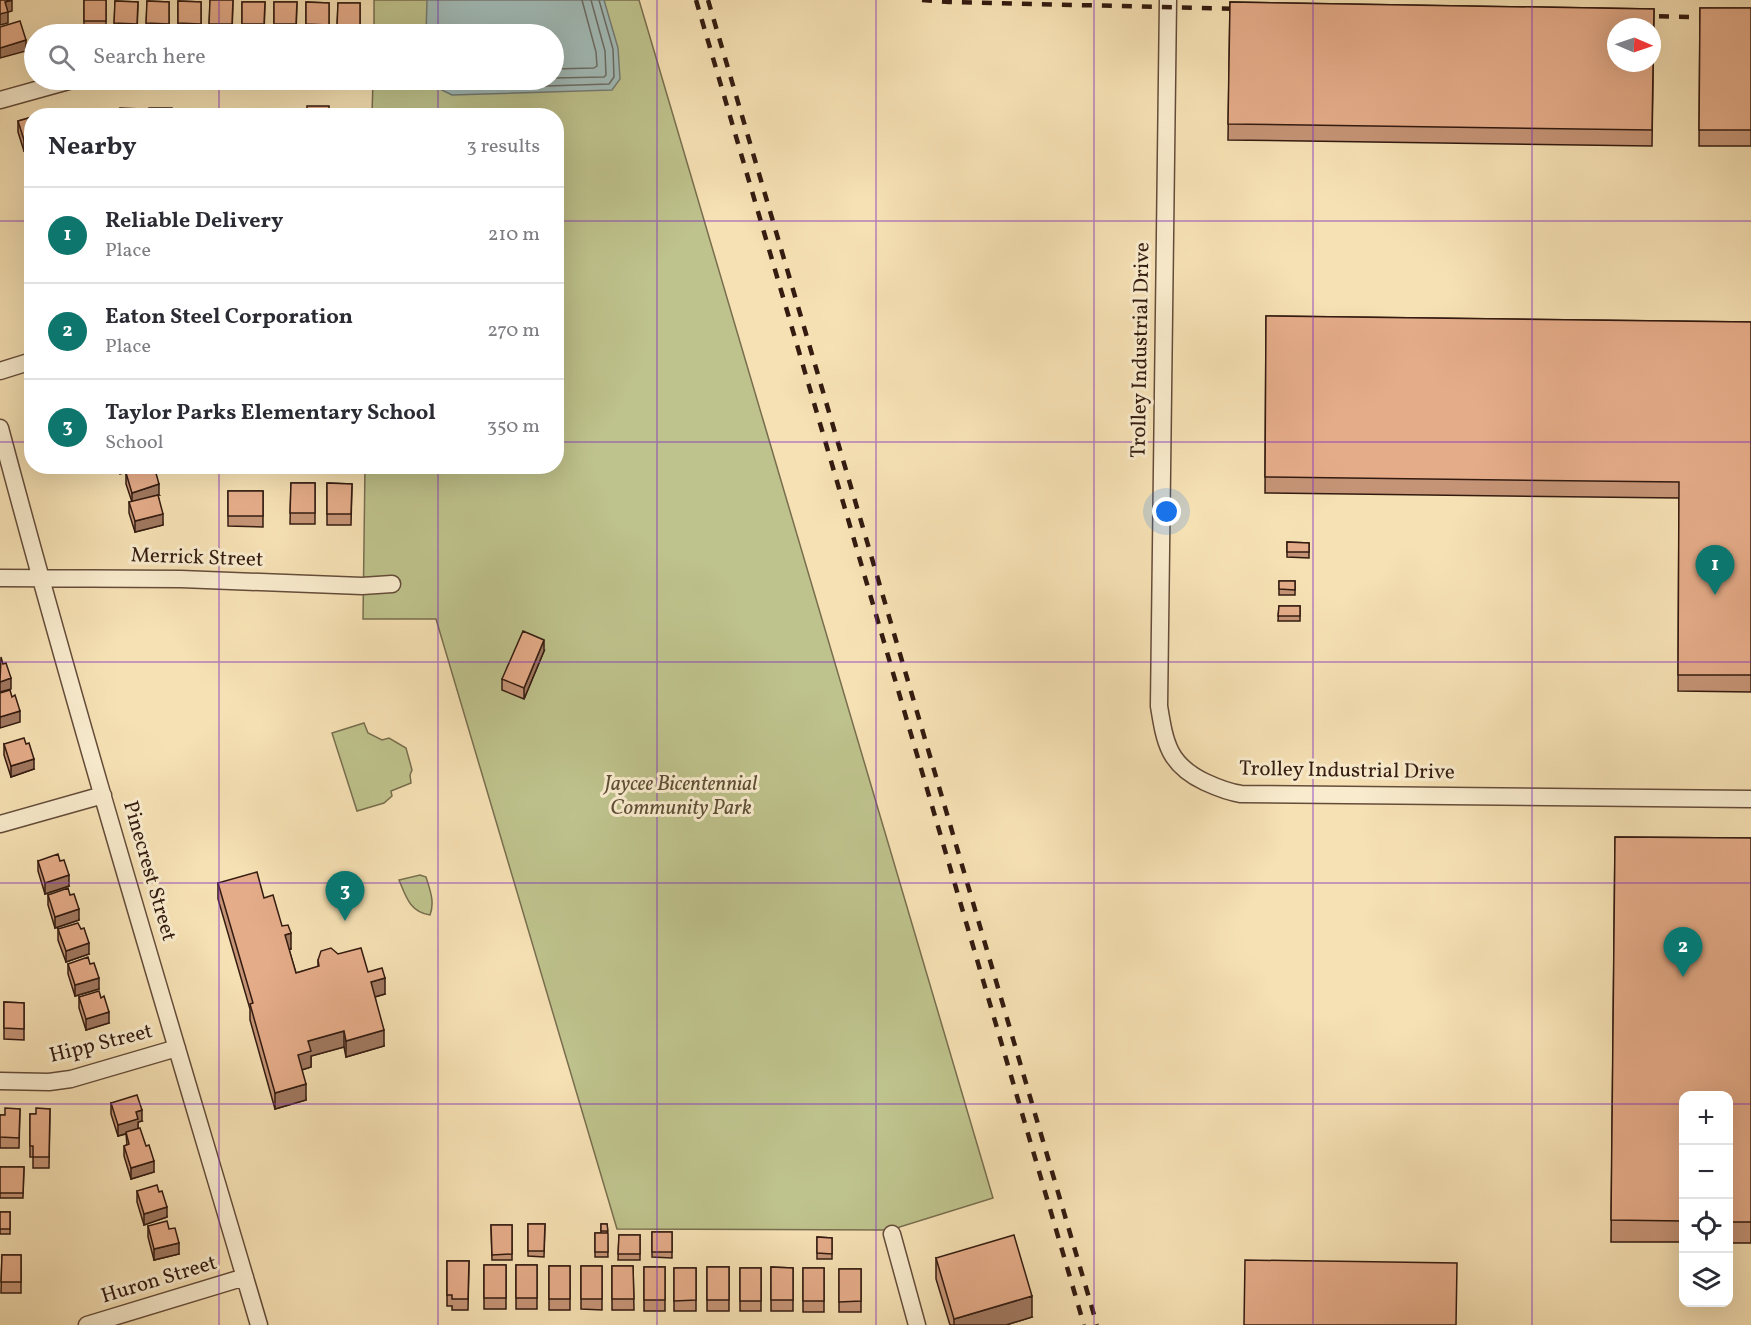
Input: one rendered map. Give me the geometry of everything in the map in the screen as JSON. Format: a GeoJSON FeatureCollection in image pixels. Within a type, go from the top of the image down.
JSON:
{"type":"FeatureCollection","features":[{"type":"Feature","properties":{"kind":"street","name":"Trolley Industrial Drive"},"geometry":{"type":"LineString","coordinates":[[1168,0],[1159,706],[1163,733],[1179,767],[1192,776],[1227,792],[1241,794],[1751,799]]}},
{"type":"Feature","properties":{"kind":"street"},"geometry":{"type":"LineString","coordinates":[[0,100],[36,90]]}},
{"type":"Feature","properties":{"kind":"street"},"geometry":{"type":"LineString","coordinates":[[0,371],[24,364]]}},
{"type":"Feature","properties":{"kind":"street","name":"Pinecrest Street"},"geometry":{"type":"LineString","coordinates":[[0,428],[40,578],[259,1325]]}},
{"type":"Feature","properties":{"kind":"street","name":"Merrick Street"},"geometry":{"type":"LineString","coordinates":[[0,578],[181,579],[362,586],[392,584]]}},
{"type":"Feature","properties":{"kind":"street"},"geometry":{"type":"LineString","coordinates":[[0,824],[103,795]]}},
{"type":"Feature","properties":{"kind":"street","name":"Hipp Street"},"geometry":{"type":"LineString","coordinates":[[0,1081],[49,1082],[71,1079],[177,1048]]}},
{"type":"Feature","properties":{"kind":"street"},"geometry":{"type":"LineString","coordinates":[[892,1234],[917,1325]]}},
{"type":"Feature","properties":{"kind":"street","name":"Huron Street"},"geometry":{"type":"LineString","coordinates":[[87,1325],[245,1277]]}},
{"type":"Feature","properties":{"kind":"green space","name":"Jaycee Bicentennial Community Park"},"geometry":{"type":"Polygon","coordinates":[[[374,0],[639,0],[993,1198],[890,1230],[617,1229],[436,619],[363,619],[365,474],[564,474],[564,108],[372,108],[373,90],[564,90],[564,24],[374,24],[374,0]]]}},
{"type":"Feature","properties":{"kind":"green space"},"geometry":{"type":"Polygon","coordinates":[[[364,723],[368,733],[382,740],[389,738],[406,748],[412,770],[411,783],[391,791],[392,796],[384,803],[357,811],[332,733],[364,723]]]}},
{"type":"Feature","properties":{"kind":"green space"},"geometry":{"type":"Polygon","coordinates":[[[420,875],[426,877],[430,891],[432,905],[430,915],[413,907],[399,880],[420,875]]]}},
{"type":"Feature","properties":{"kind":"water"},"geometry":{"type":"Polygon","coordinates":[[[427,0],[604,0],[618,48],[620,79],[612,90],[452,95],[442,90],[564,90],[564,24],[426,24],[427,0]]]}},
{"type":"Feature","properties":{"kind":"building"},"geometry":{"type":"Polygon","coordinates":[[[0,0],[12,0],[5,2],[8,12],[0,14],[0,0]]]}},
{"type":"Feature","properties":{"kind":"building"},"geometry":{"type":"Polygon","coordinates":[[[84,0],[106,0],[106,21],[84,21],[84,0]]]}},
{"type":"Feature","properties":{"kind":"building"},"geometry":{"type":"Polygon","coordinates":[[[210,0],[233,0],[232,24],[209,24],[210,0]]]}},
{"type":"Feature","properties":{"kind":"building"},"geometry":{"type":"Polygon","coordinates":[[[115,1],[138,2],[137,24],[114,23],[115,1]]]}},
{"type":"Feature","properties":{"kind":"building"},"geometry":{"type":"Polygon","coordinates":[[[147,1],[169,2],[169,24],[146,23],[147,1]]]}},
{"type":"Feature","properties":{"kind":"building"},"geometry":{"type":"Polygon","coordinates":[[[178,1],[201,2],[201,24],[178,23],[178,1]]]}},
{"type":"Feature","properties":{"kind":"building"},"geometry":{"type":"Polygon","coordinates":[[[242,2],[265,2],[264,24],[242,24],[242,2]]]}},
{"type":"Feature","properties":{"kind":"building"},"geometry":{"type":"Polygon","coordinates":[[[274,2],[297,2],[296,24],[274,24],[274,2]]]}},
{"type":"Feature","properties":{"kind":"building"},"geometry":{"type":"Polygon","coordinates":[[[306,2],[329,3],[329,24],[306,24],[306,2]]]}},
{"type":"Feature","properties":{"kind":"building"},"geometry":{"type":"Polygon","coordinates":[[[1230,2],[1654,9],[1654,18],[1607,18],[1607,72],[1653,72],[1652,130],[1228,124],[1230,2]]]}},
{"type":"Feature","properties":{"kind":"building"},"geometry":{"type":"Polygon","coordinates":[[[338,3],[360,3],[360,24],[337,24],[338,3]]]}},
{"type":"Feature","properties":{"kind":"building"},"geometry":{"type":"Polygon","coordinates":[[[1700,8],[1751,8],[1751,130],[1699,130],[1700,8]]]}},
{"type":"Feature","properties":{"kind":"building"},"geometry":{"type":"Polygon","coordinates":[[[20,21],[24,41],[0,48],[0,27],[20,21]]]}},
{"type":"Feature","properties":{"kind":"building"},"geometry":{"type":"Polygon","coordinates":[[[307,106],[329,106],[329,108],[307,108],[307,106]]]}},
{"type":"Feature","properties":{"kind":"building"},"geometry":{"type":"Polygon","coordinates":[[[24,119],[24,140],[18,121],[24,119]]]}},
{"type":"Feature","properties":{"kind":"building"},"geometry":{"type":"Polygon","coordinates":[[[1266,316],[1751,322],[1751,675],[1678,675],[1679,482],[1265,477],[1266,316]]]}},
{"type":"Feature","properties":{"kind":"building"},"geometry":{"type":"Polygon","coordinates":[[[126,474],[156,474],[159,484],[132,493],[126,474]]]}},
{"type":"Feature","properties":{"kind":"building"},"geometry":{"type":"Polygon","coordinates":[[[291,483],[315,483],[315,513],[290,513],[291,483]]]}},
{"type":"Feature","properties":{"kind":"building"},"geometry":{"type":"Polygon","coordinates":[[[327,483],[352,484],[351,514],[327,514],[327,483]]]}},
{"type":"Feature","properties":{"kind":"building"},"geometry":{"type":"Polygon","coordinates":[[[228,491],[263,491],[263,516],[228,516],[228,491]]]}},
{"type":"Feature","properties":{"kind":"building"},"geometry":{"type":"Polygon","coordinates":[[[158,495],[163,514],[135,521],[129,502],[158,495]]]}},
{"type":"Feature","properties":{"kind":"building"},"geometry":{"type":"Polygon","coordinates":[[[1287,542],[1309,543],[1309,552],[1287,552],[1287,542]]]}},
{"type":"Feature","properties":{"kind":"building"},"geometry":{"type":"Polygon","coordinates":[[[1279,581],[1295,581],[1295,590],[1279,589],[1279,581]]]}},
{"type":"Feature","properties":{"kind":"building"},"geometry":{"type":"Polygon","coordinates":[[[1279,606],[1300,606],[1300,616],[1278,616],[1279,606]]]}},
{"type":"Feature","properties":{"kind":"building"},"geometry":{"type":"Polygon","coordinates":[[[523,631],[544,640],[524,688],[502,679],[523,631]]]}},
{"type":"Feature","properties":{"kind":"building"},"geometry":{"type":"Polygon","coordinates":[[[1,657],[3,664],[6,663],[11,678],[0,682],[1,657]]]}},
{"type":"Feature","properties":{"kind":"building"},"geometry":{"type":"Polygon","coordinates":[[[10,690],[12,697],[15,695],[20,711],[0,717],[0,693],[10,690]]]}},
{"type":"Feature","properties":{"kind":"building"},"geometry":{"type":"Polygon","coordinates":[[[24,738],[26,744],[29,743],[34,759],[11,766],[4,744],[24,738]]]}},
{"type":"Feature","properties":{"kind":"building"},"geometry":{"type":"Polygon","coordinates":[[[1615,837],[1751,838],[1751,1222],[1733,1222],[1733,1091],[1679,1091],[1679,1221],[1611,1220],[1615,837]]]}},
{"type":"Feature","properties":{"kind":"building"},"geometry":{"type":"Polygon","coordinates":[[[58,854],[60,861],[64,860],[69,875],[45,883],[38,861],[58,854]]]}},
{"type":"Feature","properties":{"kind":"building"},"geometry":{"type":"Polygon","coordinates":[[[257,872],[264,898],[273,895],[282,926],[288,925],[291,933],[285,935],[296,973],[319,966],[321,951],[331,948],[338,954],[361,948],[368,972],[382,968],[385,978],[371,982],[384,1030],[346,1041],[344,1031],[308,1041],[311,1051],[298,1055],[306,1084],[275,1093],[250,1004],[253,1003],[218,883],[257,872]]]}},
{"type":"Feature","properties":{"kind":"building"},"geometry":{"type":"Polygon","coordinates":[[[68,888],[70,895],[74,894],[79,909],[55,917],[48,895],[68,888]]]}},
{"type":"Feature","properties":{"kind":"building"},"geometry":{"type":"Polygon","coordinates":[[[78,923],[81,929],[84,928],[89,943],[66,951],[58,929],[78,923]]]}},
{"type":"Feature","properties":{"kind":"building"},"geometry":{"type":"Polygon","coordinates":[[[88,957],[90,964],[94,963],[99,978],[75,985],[68,964],[88,957]]]}},
{"type":"Feature","properties":{"kind":"building"},"geometry":{"type":"Polygon","coordinates":[[[99,991],[101,998],[104,996],[109,1012],[86,1019],[79,997],[99,991]]]}},
{"type":"Feature","properties":{"kind":"building"},"geometry":{"type":"Polygon","coordinates":[[[4,1002],[24,1003],[24,1029],[4,1028],[4,1002]]]}},
{"type":"Feature","properties":{"kind":"building"},"geometry":{"type":"Polygon","coordinates":[[[137,1095],[142,1110],[136,1112],[138,1119],[118,1125],[111,1103],[137,1095]]]}},
{"type":"Feature","properties":{"kind":"building"},"geometry":{"type":"Polygon","coordinates":[[[5,1108],[20,1109],[19,1138],[0,1137],[0,1115],[5,1115],[5,1108]]]}},
{"type":"Feature","properties":{"kind":"building"},"geometry":{"type":"Polygon","coordinates":[[[36,1108],[50,1109],[49,1157],[33,1157],[33,1146],[30,1146],[30,1114],[36,1114],[36,1108]]]}},
{"type":"Feature","properties":{"kind":"building"},"geometry":{"type":"Polygon","coordinates":[[[140,1128],[154,1161],[131,1168],[124,1146],[129,1144],[126,1132],[140,1128]]]}},
{"type":"Feature","properties":{"kind":"building"},"geometry":{"type":"Polygon","coordinates":[[[0,1167],[24,1167],[23,1193],[0,1193],[0,1167]]]}},
{"type":"Feature","properties":{"kind":"building"},"geometry":{"type":"Polygon","coordinates":[[[157,1185],[159,1192],[162,1191],[167,1207],[144,1214],[137,1191],[157,1185]]]}},
{"type":"Feature","properties":{"kind":"building"},"geometry":{"type":"Polygon","coordinates":[[[0,1212],[10,1212],[10,1229],[0,1229],[0,1212]]]}},
{"type":"Feature","properties":{"kind":"building"},"geometry":{"type":"Polygon","coordinates":[[[167,1221],[169,1229],[175,1228],[179,1243],[154,1249],[148,1226],[167,1221]]]}},
{"type":"Feature","properties":{"kind":"building"},"geometry":{"type":"Polygon","coordinates":[[[528,1224],[545,1224],[544,1251],[528,1251],[528,1224]]]}},
{"type":"Feature","properties":{"kind":"building"},"geometry":{"type":"Polygon","coordinates":[[[601,1224],[607,1224],[608,1231],[601,1231],[601,1224]]]}},
{"type":"Feature","properties":{"kind":"building"},"geometry":{"type":"Polygon","coordinates":[[[491,1225],[512,1225],[512,1254],[492,1255],[491,1225]]]}},
{"type":"Feature","properties":{"kind":"building"},"geometry":{"type":"Polygon","coordinates":[[[652,1232],[672,1232],[672,1252],[652,1252],[652,1232]]]}},
{"type":"Feature","properties":{"kind":"building"},"geometry":{"type":"Polygon","coordinates":[[[595,1233],[608,1233],[608,1252],[595,1252],[595,1233]]]}},
{"type":"Feature","properties":{"kind":"building"},"geometry":{"type":"Polygon","coordinates":[[[619,1235],[640,1235],[640,1254],[618,1254],[619,1235]]]}},
{"type":"Feature","properties":{"kind":"building"},"geometry":{"type":"Polygon","coordinates":[[[1014,1235],[1032,1296],[954,1319],[936,1258],[1014,1235]]]}},
{"type":"Feature","properties":{"kind":"building"},"geometry":{"type":"Polygon","coordinates":[[[817,1237],[832,1238],[832,1254],[817,1253],[817,1237]]]}},
{"type":"Feature","properties":{"kind":"building"},"geometry":{"type":"Polygon","coordinates":[[[2,1255],[21,1255],[21,1282],[1,1282],[2,1255]]]}},
{"type":"Feature","properties":{"kind":"building"},"geometry":{"type":"Polygon","coordinates":[[[1245,1260],[1457,1263],[1456,1325],[1244,1325],[1245,1260]]]}},
{"type":"Feature","properties":{"kind":"building"},"geometry":{"type":"Polygon","coordinates":[[[447,1261],[469,1261],[468,1299],[452,1299],[452,1295],[447,1295],[447,1261]]]}},
{"type":"Feature","properties":{"kind":"building"},"geometry":{"type":"Polygon","coordinates":[[[484,1265],[506,1265],[506,1298],[484,1298],[484,1265]]]}},
{"type":"Feature","properties":{"kind":"building"},"geometry":{"type":"Polygon","coordinates":[[[516,1265],[537,1265],[537,1298],[516,1298],[516,1265]]]}},
{"type":"Feature","properties":{"kind":"building"},"geometry":{"type":"Polygon","coordinates":[[[549,1266],[570,1266],[570,1299],[549,1299],[549,1266]]]}},
{"type":"Feature","properties":{"kind":"building"},"geometry":{"type":"Polygon","coordinates":[[[581,1266],[602,1266],[602,1299],[581,1299],[581,1266]]]}},
{"type":"Feature","properties":{"kind":"building"},"geometry":{"type":"Polygon","coordinates":[[[612,1266],[633,1266],[634,1299],[612,1299],[612,1266]]]}},
{"type":"Feature","properties":{"kind":"building"},"geometry":{"type":"Polygon","coordinates":[[[644,1267],[665,1267],[665,1300],[644,1300],[644,1267]]]}},
{"type":"Feature","properties":{"kind":"building"},"geometry":{"type":"Polygon","coordinates":[[[707,1267],[729,1267],[729,1300],[707,1300],[707,1267]]]}},
{"type":"Feature","properties":{"kind":"building"},"geometry":{"type":"Polygon","coordinates":[[[771,1267],[793,1268],[793,1300],[771,1300],[771,1267]]]}},
{"type":"Feature","properties":{"kind":"building"},"geometry":{"type":"Polygon","coordinates":[[[674,1268],[696,1268],[696,1300],[674,1301],[674,1268]]]}},
{"type":"Feature","properties":{"kind":"building"},"geometry":{"type":"Polygon","coordinates":[[[740,1268],[761,1268],[761,1301],[740,1301],[740,1268]]]}},
{"type":"Feature","properties":{"kind":"building"},"geometry":{"type":"Polygon","coordinates":[[[803,1268],[824,1268],[824,1301],[803,1301],[803,1268]]]}},
{"type":"Feature","properties":{"kind":"building"},"geometry":{"type":"Polygon","coordinates":[[[839,1269],[861,1269],[861,1301],[839,1302],[839,1269]]]}},
{"type":"Feature","properties":{"kind":"railway"},"geometry":{"type":"LineString","coordinates":[[696,0],[1084,1325]]}},
{"type":"Feature","properties":{"kind":"railway"},"geometry":{"type":"LineString","coordinates":[[708,0],[1097,1325]]}},
{"type":"Feature","properties":{"kind":"railway"},"geometry":{"type":"LineString","coordinates":[[922,0],[1246,9]]}},
{"type":"Feature","properties":{"kind":"railway"},"geometry":{"type":"LineString","coordinates":[[1639,16],[1751,18]]}},
{"type":"Feature","properties":{"kind":"place","name":"Reliable Delivery"},"geometry":{"type":"Point","coordinates":[1715,595]}},
{"type":"Feature","properties":{"kind":"place","name":"Taylor Parks Elementary School"},"geometry":{"type":"Point","coordinates":[345,921]}},
{"type":"Feature","properties":{"kind":"place","name":"Eaton Steel Corporation"},"geometry":{"type":"Point","coordinates":[1683,977]}}]}
